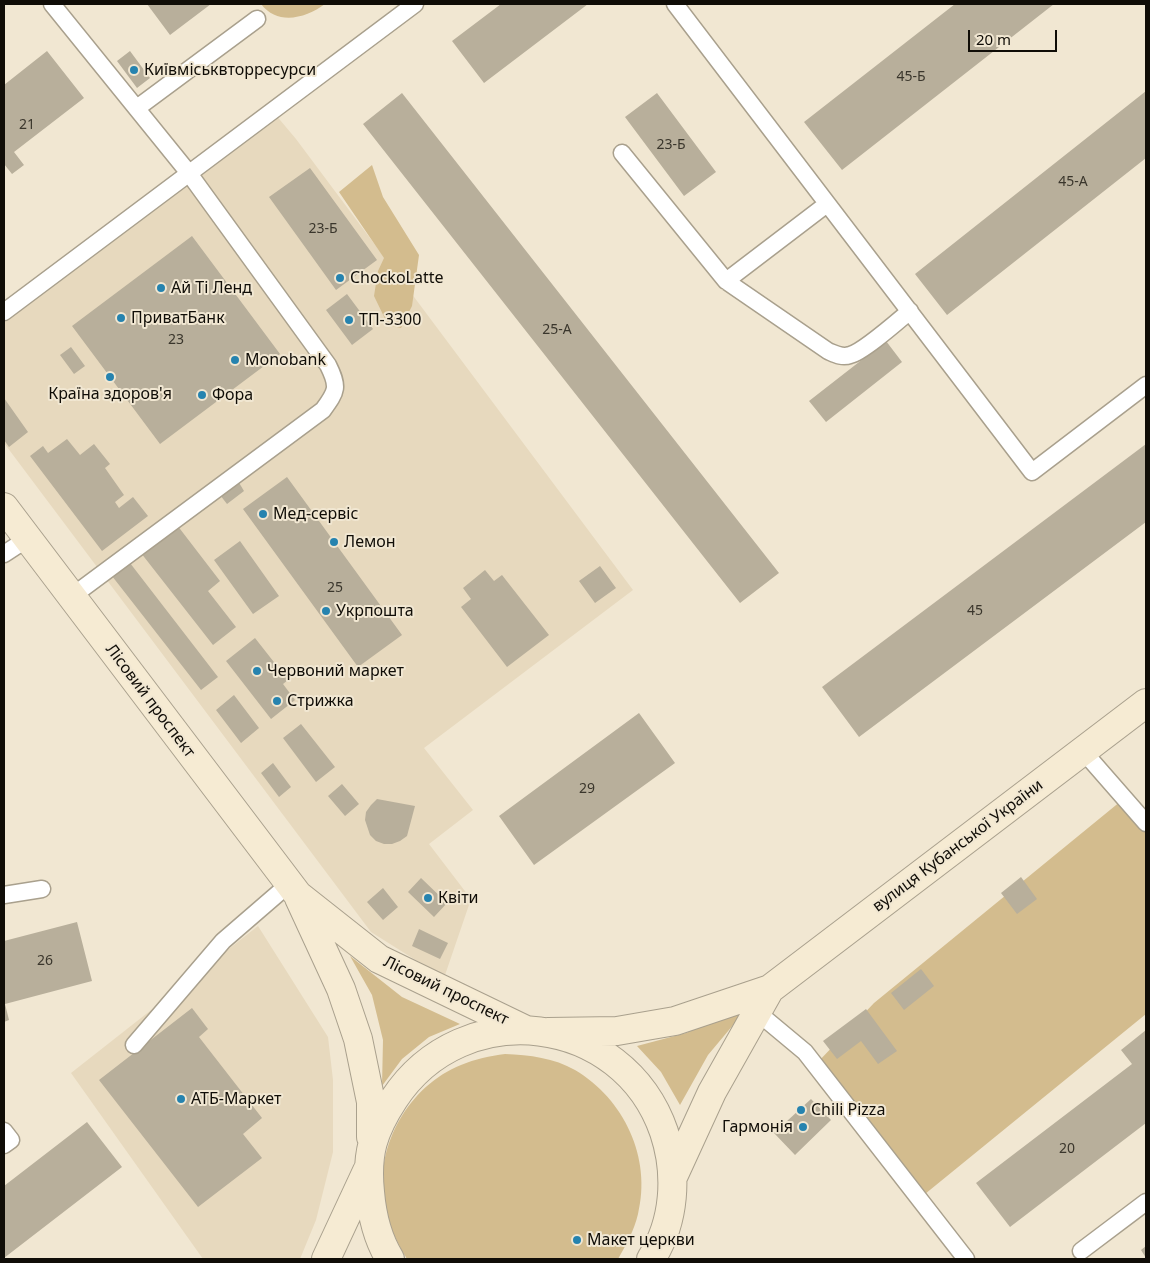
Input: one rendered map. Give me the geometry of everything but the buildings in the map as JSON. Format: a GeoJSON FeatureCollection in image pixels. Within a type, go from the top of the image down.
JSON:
{"type":"FeatureCollection","features":[{"type":"Feature","properties":{"kind":"street","name":"Лісовий проспект"},"geometry":{"type":"LineString","coordinates":[[4,507],[293,889],[341,989],[358,1039],[371,1102],[369,1158],[372,1216],[384,1249],[390,1259]]}},
{"type":"Feature","properties":{"kind":"street","name":"вулиця Кубанської України"},"geometry":{"type":"LineString","coordinates":[[673,1177],[712,1092],[764,1000],[1146,703]]}},
{"type":"Feature","properties":{"kind":"street","name":"Лісовий проспект"},"geometry":{"type":"LineString","coordinates":[[293,889],[379,958],[536,1031]]}},
{"type":"Feature","properties":{"kind":"street","name":"вулиця Кубанської України"},"geometry":{"type":"LineString","coordinates":[[369,1158],[389,1106],[402,1086],[424,1063],[451,1046],[481,1035],[536,1031],[617,1030],[675,1021],[764,1000]]}},
{"type":"Feature","properties":{"kind":"street"},"geometry":{"type":"LineString","coordinates":[[536,1031],[575,1039],[601,1053],[625,1071],[644,1094],[660,1119],[669,1148],[673,1177],[672,1198],[669,1217],[657,1250],[651,1259]]}},
{"type":"Feature","properties":{"kind":"street"},"geometry":{"type":"LineString","coordinates":[[326,1259],[369,1158]]}},
{"type":"Feature","properties":{"kind":"street"},"geometry":{"type":"LineString","coordinates":[[669,1217],[674,1259]]}},
{"type":"Feature","properties":{"kind":"lane"},"geometry":{"type":"LineString","coordinates":[[52,4],[188,172],[328,365],[334,377],[335,393],[324,410],[71,597]]}},
{"type":"Feature","properties":{"kind":"lane"},"geometry":{"type":"LineString","coordinates":[[4,312],[188,172],[415,4]]}},
{"type":"Feature","properties":{"kind":"lane"},"geometry":{"type":"LineString","coordinates":[[675,4],[1032,472],[1146,385]]}},
{"type":"Feature","properties":{"kind":"lane"},"geometry":{"type":"LineString","coordinates":[[137,108],[257,19]]}},
{"type":"Feature","properties":{"kind":"lane"},"geometry":{"type":"LineString","coordinates":[[622,153],[726,281],[828,351],[838,356],[850,355],[861,350],[910,311]]}},
{"type":"Feature","properties":{"kind":"lane"},"geometry":{"type":"LineString","coordinates":[[726,281],[827,204]]}},
{"type":"Feature","properties":{"kind":"lane"},"geometry":{"type":"LineString","coordinates":[[4,554],[27,538]]}},
{"type":"Feature","properties":{"kind":"lane"},"geometry":{"type":"LineString","coordinates":[[1083,751],[1146,823]]}},
{"type":"Feature","properties":{"kind":"lane"},"geometry":{"type":"LineString","coordinates":[[4,895],[42,889]]}},
{"type":"Feature","properties":{"kind":"lane"},"geometry":{"type":"LineString","coordinates":[[134,1045],[223,941],[293,889]]}},
{"type":"Feature","properties":{"kind":"lane"},"geometry":{"type":"LineString","coordinates":[[764,1000],[966,1259]]}},
{"type":"Feature","properties":{"kind":"lane"},"geometry":{"type":"LineString","coordinates":[[4,1131],[10,1140],[4,1146]]}},
{"type":"Feature","properties":{"kind":"lane"},"geometry":{"type":"LineString","coordinates":[[1081,1251],[1146,1202]]}},
{"type":"Feature","properties":{"kind":"shaded area"},"geometry":{"type":"Polygon","coordinates":[[[261,4],[325,4],[309,13],[292,18],[276,15],[268,11],[261,4]]]}},
{"type":"Feature","properties":{"kind":"shaded area"},"geometry":{"type":"Polygon","coordinates":[[[275,114],[296,139],[633,590],[424,748],[473,810],[429,844],[471,899],[444,978],[371,932],[4,443],[4,319],[275,114]]]}},
{"type":"Feature","properties":{"kind":"shaded area"},"geometry":{"type":"Polygon","coordinates":[[[372,165],[383,197],[419,255],[412,306],[401,328],[388,325],[374,296],[378,271],[384,258],[339,192],[372,165]]]}},
{"type":"Feature","properties":{"kind":"shaded area"},"geometry":{"type":"Polygon","coordinates":[[[1121,801],[1146,832],[1146,1014],[925,1194],[818,1062],[874,1003],[1121,801]]]}},
{"type":"Feature","properties":{"kind":"shaded area"},"geometry":{"type":"Polygon","coordinates":[[[258,926],[328,1037],[333,1080],[333,1152],[316,1220],[300,1259],[203,1259],[71,1073],[258,926]]]}},
{"type":"Feature","properties":{"kind":"shaded area"},"geometry":{"type":"Polygon","coordinates":[[[350,956],[402,997],[460,1024],[429,1037],[402,1059],[382,1086],[383,1040],[372,995],[350,956]]]}},
{"type":"Feature","properties":{"kind":"shaded area"},"geometry":{"type":"Polygon","coordinates":[[[749,1006],[708,1055],[680,1105],[661,1072],[637,1046],[686,1033],[749,1006]]]}},
{"type":"Feature","properties":{"kind":"shaded area"},"geometry":{"type":"Polygon","coordinates":[[[505,1054],[542,1058],[575,1070],[592,1082],[607,1097],[620,1114],[630,1132],[637,1151],[641,1172],[641,1193],[634,1226],[618,1259],[407,1259],[403,1252],[387,1215],[383,1179],[385,1158],[391,1138],[400,1119],[426,1087],[443,1074],[472,1061],[505,1054]]]}},
{"type":"Feature","properties":{"kind":"place","name":"Київміськвторресурси"},"geometry":{"type":"Point","coordinates":[134,70]}},
{"type":"Feature","properties":{"kind":"place","name":"ChockoLatte"},"geometry":{"type":"Point","coordinates":[340,278]}},
{"type":"Feature","properties":{"kind":"place","name":"Ай Ті Ленд"},"geometry":{"type":"Point","coordinates":[161,288]}},
{"type":"Feature","properties":{"kind":"place","name":"ПриватБанк"},"geometry":{"type":"Point","coordinates":[121,318]}},
{"type":"Feature","properties":{"kind":"place","name":"ТП-3300"},"geometry":{"type":"Point","coordinates":[349,320]}},
{"type":"Feature","properties":{"kind":"place","name":"Monobank"},"geometry":{"type":"Point","coordinates":[235,360]}},
{"type":"Feature","properties":{"kind":"place","name":"Країна здоров'я"},"geometry":{"type":"Point","coordinates":[110,377]}},
{"type":"Feature","properties":{"kind":"place","name":"Фора"},"geometry":{"type":"Point","coordinates":[202,395]}},
{"type":"Feature","properties":{"kind":"place","name":"Мед-сервіс"},"geometry":{"type":"Point","coordinates":[263,514]}},
{"type":"Feature","properties":{"kind":"place","name":"Лемон"},"geometry":{"type":"Point","coordinates":[334,542]}},
{"type":"Feature","properties":{"kind":"place","name":"Укрпошта"},"geometry":{"type":"Point","coordinates":[326,611]}},
{"type":"Feature","properties":{"kind":"place","name":"Червоний маркет"},"geometry":{"type":"Point","coordinates":[257,671]}},
{"type":"Feature","properties":{"kind":"place","name":"Стрижка"},"geometry":{"type":"Point","coordinates":[277,701]}},
{"type":"Feature","properties":{"kind":"place","name":"Квіти"},"geometry":{"type":"Point","coordinates":[428,898]}},
{"type":"Feature","properties":{"kind":"place","name":"АТБ-Маркет"},"geometry":{"type":"Point","coordinates":[181,1099]}},
{"type":"Feature","properties":{"kind":"place","name":"Chili Pizza"},"geometry":{"type":"Point","coordinates":[801,1110]}},
{"type":"Feature","properties":{"kind":"place","name":"Гармонія"},"geometry":{"type":"Point","coordinates":[803,1127]}},
{"type":"Feature","properties":{"kind":"place","name":"Макет церкви"},"geometry":{"type":"Point","coordinates":[577,1240]}}]}
